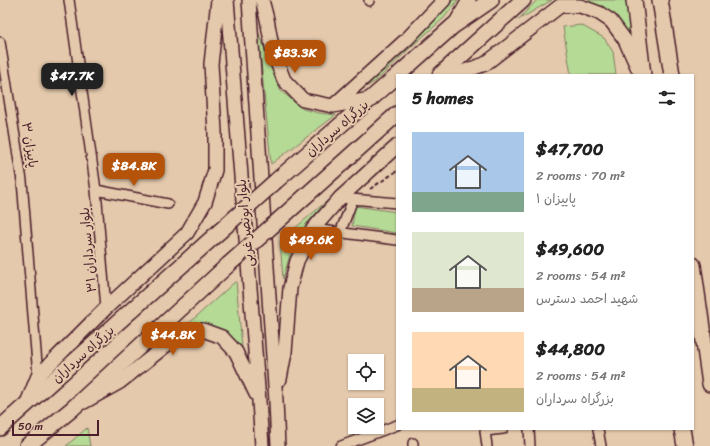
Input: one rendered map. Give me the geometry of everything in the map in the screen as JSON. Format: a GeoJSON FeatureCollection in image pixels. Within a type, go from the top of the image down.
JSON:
{"type":"FeatureCollection","features":[{"type":"Feature","properties":{"kind":"highway","name":"بزرگراه سرداران"},"geometry":{"type":"LineString","coordinates":[[398,74],[453,26],[491,0]]}},
{"type":"Feature","properties":{"kind":"highway"},"geometry":{"type":"LineString","coordinates":[[441,74],[523,0]]}},
{"type":"Feature","properties":{"kind":"highway"},"geometry":{"type":"LineString","coordinates":[[634,0],[642,74]]}},
{"type":"Feature","properties":{"kind":"highway"},"geometry":{"type":"LineString","coordinates":[[660,0],[672,74]]}},
{"type":"Feature","properties":{"kind":"highway","name":"بزرگراه سرداران"},"geometry":{"type":"LineString","coordinates":[[0,428],[396,76]]}},
{"type":"Feature","properties":{"kind":"highway"},"geometry":{"type":"LineString","coordinates":[[27,446],[72,409],[228,265],[396,115]]}},
{"type":"Feature","properties":{"kind":"highway"},"geometry":{"type":"LineString","coordinates":[[694,272],[710,384]]}},
{"type":"Feature","properties":{"kind":"highway"},"geometry":{"type":"LineString","coordinates":[[682,430],[685,446]]}},
{"type":"Feature","properties":{"kind":"main road"},"geometry":{"type":"LineString","coordinates":[[28,403],[38,376],[106,308],[187,233],[206,202],[215,170],[215,132],[210,64],[218,0]]}},
{"type":"Feature","properties":{"kind":"main road","name":"بلوار ابونصر غربی"},"geometry":{"type":"LineString","coordinates":[[227,0],[262,446]]}},
{"type":"Feature","properties":{"kind":"main road","name":"بلوار ابونصر غربی"},"geometry":{"type":"LineString","coordinates":[[249,0],[278,446]]}},
{"type":"Feature","properties":{"kind":"main road"},"geometry":{"type":"LineString","coordinates":[[262,0],[273,52],[284,80],[303,100],[333,106],[370,99]]}},
{"type":"Feature","properties":{"kind":"main road"},"geometry":{"type":"LineString","coordinates":[[333,106],[407,39],[444,0]]}},
{"type":"Feature","properties":{"kind":"main road"},"geometry":{"type":"LineString","coordinates":[[453,26],[469,0]]}},
{"type":"Feature","properties":{"kind":"main road"},"geometry":{"type":"LineString","coordinates":[[474,74],[564,3],[580,6],[599,13],[611,21],[625,40],[642,74]]}},
{"type":"Feature","properties":{"kind":"main road"},"geometry":{"type":"LineString","coordinates":[[457,74],[485,64]]}},
{"type":"Feature","properties":{"kind":"main road"},"geometry":{"type":"LineString","coordinates":[[276,401],[285,352],[290,288],[297,261],[313,229],[340,198],[396,147]]}},
{"type":"Feature","properties":{"kind":"main road"},"geometry":{"type":"LineString","coordinates":[[72,409],[120,382],[183,332],[202,330],[222,337],[236,352],[259,401]]}},
{"type":"Feature","properties":{"kind":"street","name":"بلوار سرداران ۳۱"},"geometry":{"type":"LineString","coordinates":[[69,0],[96,190],[106,308]]}},
{"type":"Feature","properties":{"kind":"street","name":"پاییزان ۳"},"geometry":{"type":"LineString","coordinates":[[0,42],[22,181],[38,376]]}},
{"type":"Feature","properties":{"kind":"street"},"geometry":{"type":"LineString","coordinates":[[96,190],[168,204]]}},
{"type":"Feature","properties":{"kind":"street"},"geometry":{"type":"LineString","coordinates":[[340,198],[396,203]]}},
{"type":"Feature","properties":{"kind":"street"},"geometry":{"type":"LineString","coordinates":[[340,233],[353,199]]}},
{"type":"Feature","properties":{"kind":"street"},"geometry":{"type":"LineString","coordinates":[[313,229],[396,240]]}},
{"type":"Feature","properties":{"kind":"street"},"geometry":{"type":"LineString","coordinates":[[341,446],[396,425]]}},
{"type":"Feature","properties":{"kind":"street"},"geometry":{"type":"LineString","coordinates":[[487,446],[485,432],[497,430]]}},
{"type":"Feature","properties":{"kind":"street"},"geometry":{"type":"LineString","coordinates":[[529,430],[530,446]]}},
{"type":"Feature","properties":{"kind":"street"},"geometry":{"type":"LineString","coordinates":[[598,430],[602,446]]}},
{"type":"Feature","properties":{"kind":"path"},"geometry":{"type":"LineString","coordinates":[[353,199],[396,172]]}},
{"type":"Feature","properties":{"kind":"green space"},"geometry":{"type":"Polygon","coordinates":[[[453,0],[458,0],[444,18],[376,81],[359,91],[428,28],[453,0]]]}},
{"type":"Feature","properties":{"kind":"green space"},"geometry":{"type":"Polygon","coordinates":[[[537,0],[552,0],[518,20],[537,0]]]}},
{"type":"Feature","properties":{"kind":"green space"},"geometry":{"type":"Polygon","coordinates":[[[588,0],[626,0],[635,46],[586,2],[588,0]]]}},
{"type":"Feature","properties":{"kind":"green space"},"geometry":{"type":"Polygon","coordinates":[[[581,25],[604,38],[613,52],[616,74],[571,74],[563,27],[581,25]]]}},
{"type":"Feature","properties":{"kind":"green space"},"geometry":{"type":"Polygon","coordinates":[[[258,31],[280,90],[303,109],[336,115],[271,164],[258,31]]]}},
{"type":"Feature","properties":{"kind":"green space"},"geometry":{"type":"Polygon","coordinates":[[[328,200],[306,224],[291,251],[283,279],[280,241],[328,200]]]}},
{"type":"Feature","properties":{"kind":"green space"},"geometry":{"type":"Polygon","coordinates":[[[355,206],[396,212],[396,233],[352,226],[355,206]]]}},
{"type":"Feature","properties":{"kind":"green space"},"geometry":{"type":"Polygon","coordinates":[[[236,281],[242,347],[228,333],[208,325],[187,325],[236,281]]]}},
{"type":"Feature","properties":{"kind":"green space"},"geometry":{"type":"Polygon","coordinates":[[[87,428],[90,446],[66,446],[87,428]]]}}]}
